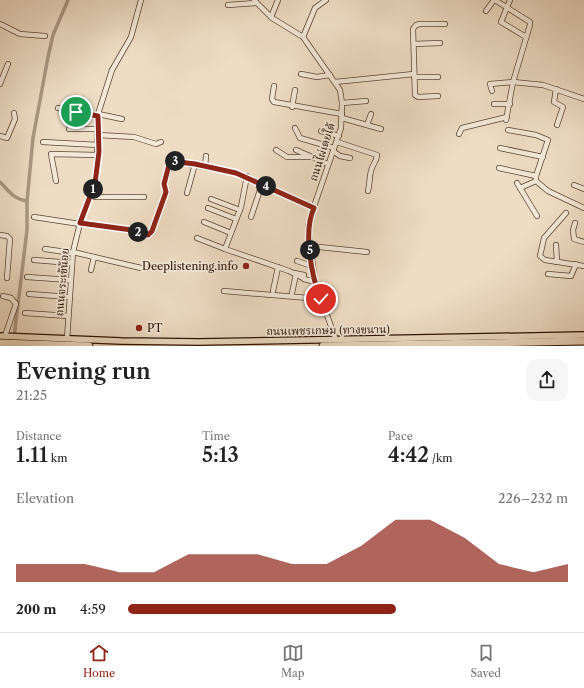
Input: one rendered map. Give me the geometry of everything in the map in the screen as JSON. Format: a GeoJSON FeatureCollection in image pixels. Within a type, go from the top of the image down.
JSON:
{"type":"FeatureCollection","features":[{"type":"Feature","properties":{"kind":"highway"},"geometry":{"type":"LineString","coordinates":[[4,339],[89,346]]}},
{"type":"Feature","properties":{"kind":"highway"},"geometry":{"type":"LineString","coordinates":[[323,346],[584,341]]}},
{"type":"Feature","properties":{"kind":"main road","name":"ถนนเพชรเกษม (ทางขนาน)"},"geometry":{"type":"LineString","coordinates":[[23,340],[67,339],[175,342],[584,335]]}},
{"type":"Feature","properties":{"kind":"street","name":"ถนนจระเข้น้อย"},"geometry":{"type":"LineString","coordinates":[[67,339],[73,253],[80,223],[95,183],[98,155],[98,115],[112,70],[131,36],[141,0]]}},
{"type":"Feature","properties":{"kind":"street"},"geometry":{"type":"LineString","coordinates":[[271,17],[278,0]]}},
{"type":"Feature","properties":{"kind":"street"},"geometry":{"type":"LineString","coordinates":[[303,37],[315,8],[326,0]]}},
{"type":"Feature","properties":{"kind":"street"},"geometry":{"type":"LineString","coordinates":[[459,134],[462,128],[507,118],[513,82],[530,25],[530,22],[508,7],[494,0],[486,11]]}},
{"type":"Feature","properties":{"kind":"street"},"geometry":{"type":"LineString","coordinates":[[510,0],[501,22],[526,37]]}},
{"type":"Feature","properties":{"kind":"street"},"geometry":{"type":"LineString","coordinates":[[228,5],[255,2]]}},
{"type":"Feature","properties":{"kind":"street","name":"ถนนไผ่เตยใต้"},"geometry":{"type":"LineString","coordinates":[[255,2],[271,17],[303,37],[340,90],[342,116],[339,136],[328,164],[308,227],[314,280],[336,340]]}},
{"type":"Feature","properties":{"kind":"street"},"geometry":{"type":"LineString","coordinates":[[0,24],[20,34],[45,36]]}},
{"type":"Feature","properties":{"kind":"street"},"geometry":{"type":"LineString","coordinates":[[438,96],[416,96],[414,91],[413,29],[416,25],[445,24]]}},
{"type":"Feature","properties":{"kind":"street"},"geometry":{"type":"LineString","coordinates":[[414,44],[440,43]]}},
{"type":"Feature","properties":{"kind":"street"},"geometry":{"type":"LineString","coordinates":[[0,84],[8,64]]}},
{"type":"Feature","properties":{"kind":"street"},"geometry":{"type":"LineString","coordinates":[[301,74],[317,77],[330,74]]}},
{"type":"Feature","properties":{"kind":"street"},"geometry":{"type":"LineString","coordinates":[[335,82],[414,75],[438,77]]}},
{"type":"Feature","properties":{"kind":"street"},"geometry":{"type":"LineString","coordinates":[[492,91],[490,84],[513,82],[542,85],[584,98]]}},
{"type":"Feature","properties":{"kind":"street"},"geometry":{"type":"LineString","coordinates":[[274,86],[273,101],[292,107],[342,116],[381,129]]}},
{"type":"Feature","properties":{"kind":"street"},"geometry":{"type":"LineString","coordinates":[[556,89],[554,102],[563,107],[557,125]]}},
{"type":"Feature","properties":{"kind":"street"},"geometry":{"type":"LineString","coordinates":[[292,107],[295,90]]}},
{"type":"Feature","properties":{"kind":"street"},"geometry":{"type":"LineString","coordinates":[[342,103],[366,101]]}},
{"type":"Feature","properties":{"kind":"street"},"geometry":{"type":"LineString","coordinates":[[494,104],[510,104]]}},
{"type":"Feature","properties":{"kind":"street"},"geometry":{"type":"LineString","coordinates":[[58,108],[122,119]]}},
{"type":"Feature","properties":{"kind":"street"},"geometry":{"type":"LineString","coordinates":[[0,136],[7,138],[15,119],[14,113]]}},
{"type":"Feature","properties":{"kind":"street"},"geometry":{"type":"LineString","coordinates":[[367,125],[371,114]]}},
{"type":"Feature","properties":{"kind":"street"},"geometry":{"type":"LineString","coordinates":[[296,128],[300,138],[334,150],[340,156],[350,158]]}},
{"type":"Feature","properties":{"kind":"street"},"geometry":{"type":"LineString","coordinates":[[70,129],[97,129]]}},
{"type":"Feature","properties":{"kind":"street"},"geometry":{"type":"LineString","coordinates":[[508,130],[546,139],[548,142],[536,178],[520,188]]}},
{"type":"Feature","properties":{"kind":"street"},"geometry":{"type":"LineString","coordinates":[[321,131],[339,136]]}},
{"type":"Feature","properties":{"kind":"street"},"geometry":{"type":"LineString","coordinates":[[98,136],[134,138],[156,144],[161,142]]}},
{"type":"Feature","properties":{"kind":"street"},"geometry":{"type":"LineString","coordinates":[[43,142],[98,145]]}},
{"type":"Feature","properties":{"kind":"street"},"geometry":{"type":"LineString","coordinates":[[336,142],[376,155],[376,160],[370,173],[368,191]]}},
{"type":"Feature","properties":{"kind":"street"},"geometry":{"type":"LineString","coordinates":[[500,148],[543,157]]}},
{"type":"Feature","properties":{"kind":"street"},"geometry":{"type":"LineString","coordinates":[[276,150],[287,157],[314,157]]}},
{"type":"Feature","properties":{"kind":"street"},"geometry":{"type":"LineString","coordinates":[[296,150],[328,164]]}},
{"type":"Feature","properties":{"kind":"street"},"geometry":{"type":"LineString","coordinates":[[56,181],[51,154],[98,155]]}},
{"type":"Feature","properties":{"kind":"street"},"geometry":{"type":"LineString","coordinates":[[205,167],[206,156]]}},
{"type":"Feature","properties":{"kind":"street"},"geometry":{"type":"LineString","coordinates":[[34,217],[132,230],[148,235],[152,231],[166,192],[164,184],[170,161],[195,164],[247,176],[314,208]]}},
{"type":"Feature","properties":{"kind":"street"},"geometry":{"type":"LineString","coordinates":[[187,193],[195,164]]}},
{"type":"Feature","properties":{"kind":"street"},"geometry":{"type":"LineString","coordinates":[[499,168],[536,178],[548,191],[584,208]]}},
{"type":"Feature","properties":{"kind":"street"},"geometry":{"type":"LineString","coordinates":[[225,249],[240,210],[247,176]]}},
{"type":"Feature","properties":{"kind":"street"},"geometry":{"type":"LineString","coordinates":[[517,183],[537,216]]}},
{"type":"Feature","properties":{"kind":"street"},"geometry":{"type":"LineString","coordinates":[[251,217],[262,184]]}},
{"type":"Feature","properties":{"kind":"street"},"geometry":{"type":"LineString","coordinates":[[574,185],[584,190]]}},
{"type":"Feature","properties":{"kind":"street"},"geometry":{"type":"LineString","coordinates":[[90,197],[144,197]]}},
{"type":"Feature","properties":{"kind":"street"},"geometry":{"type":"LineString","coordinates":[[211,199],[240,210]]}},
{"type":"Feature","properties":{"kind":"street"},"geometry":{"type":"LineString","coordinates":[[208,208],[236,219]]}},
{"type":"Feature","properties":{"kind":"street"},"geometry":{"type":"LineString","coordinates":[[566,213],[544,238],[540,254],[542,260],[584,266]]}},
{"type":"Feature","properties":{"kind":"street"},"geometry":{"type":"LineString","coordinates":[[204,222],[231,233]]}},
{"type":"Feature","properties":{"kind":"street"},"geometry":{"type":"LineString","coordinates":[[575,223],[573,230],[574,240],[584,242]]}},
{"type":"Feature","properties":{"kind":"street"},"geometry":{"type":"LineString","coordinates":[[0,236],[8,236],[10,239],[7,278]]}},
{"type":"Feature","properties":{"kind":"street"},"geometry":{"type":"LineString","coordinates":[[196,238],[314,280]]}},
{"type":"Feature","properties":{"kind":"street"},"geometry":{"type":"LineString","coordinates":[[556,245],[557,262]]}},
{"type":"Feature","properties":{"kind":"street"},"geometry":{"type":"LineString","coordinates":[[310,246],[367,252]]}},
{"type":"Feature","properties":{"kind":"street"},"geometry":{"type":"LineString","coordinates":[[45,249],[94,257],[141,268]]}},
{"type":"Feature","properties":{"kind":"street"},"geometry":{"type":"LineString","coordinates":[[91,270],[94,257]]}},
{"type":"Feature","properties":{"kind":"street"},"geometry":{"type":"LineString","coordinates":[[34,260],[72,263]]}},
{"type":"Feature","properties":{"kind":"street"},"geometry":{"type":"LineString","coordinates":[[297,261],[312,266]]}},
{"type":"Feature","properties":{"kind":"street"},"geometry":{"type":"LineString","coordinates":[[548,274],[571,276],[576,264]]}},
{"type":"Feature","properties":{"kind":"street"},"geometry":{"type":"LineString","coordinates":[[273,291],[278,267]]}},
{"type":"Feature","properties":{"kind":"street"},"geometry":{"type":"LineString","coordinates":[[292,293],[295,274]]}},
{"type":"Feature","properties":{"kind":"street"},"geometry":{"type":"LineString","coordinates":[[27,277],[70,280]]}},
{"type":"Feature","properties":{"kind":"street"},"geometry":{"type":"LineString","coordinates":[[224,291],[321,299]]}},
{"type":"Feature","properties":{"kind":"street"},"geometry":{"type":"LineString","coordinates":[[29,294],[70,297]]}},
{"type":"Feature","properties":{"kind":"street"},"geometry":{"type":"LineString","coordinates":[[3,296],[12,298],[16,304],[4,339]]}},
{"type":"Feature","properties":{"kind":"street"},"geometry":{"type":"LineString","coordinates":[[25,313],[68,316]]}},
{"type":"Feature","properties":{"kind":"waterway"},"geometry":{"type":"LineString","coordinates":[[14,337],[27,230],[27,201],[33,138],[53,35],[68,0]]}},
{"type":"Feature","properties":{"kind":"waterway"},"geometry":{"type":"LineString","coordinates":[[0,182],[15,196],[27,201]]}},
{"type":"Feature","properties":{"kind":"place","name":"Deeplistening.info"},"geometry":{"type":"Point","coordinates":[246,266]}},
{"type":"Feature","properties":{"kind":"place","name":"PT"},"geometry":{"type":"Point","coordinates":[139,328]}},
{"type":"Feature","properties":{"kind":"route"},"geometry":{"type":"LineString","coordinates":[[76,112],[82,111],[98,116],[99,152],[95,183],[80,223],[132,230],[147,236],[152,231],[166,192],[164,184],[170,161],[195,164],[249,177],[314,208],[308,227],[313,275],[316,288],[321,299]]}}]}
